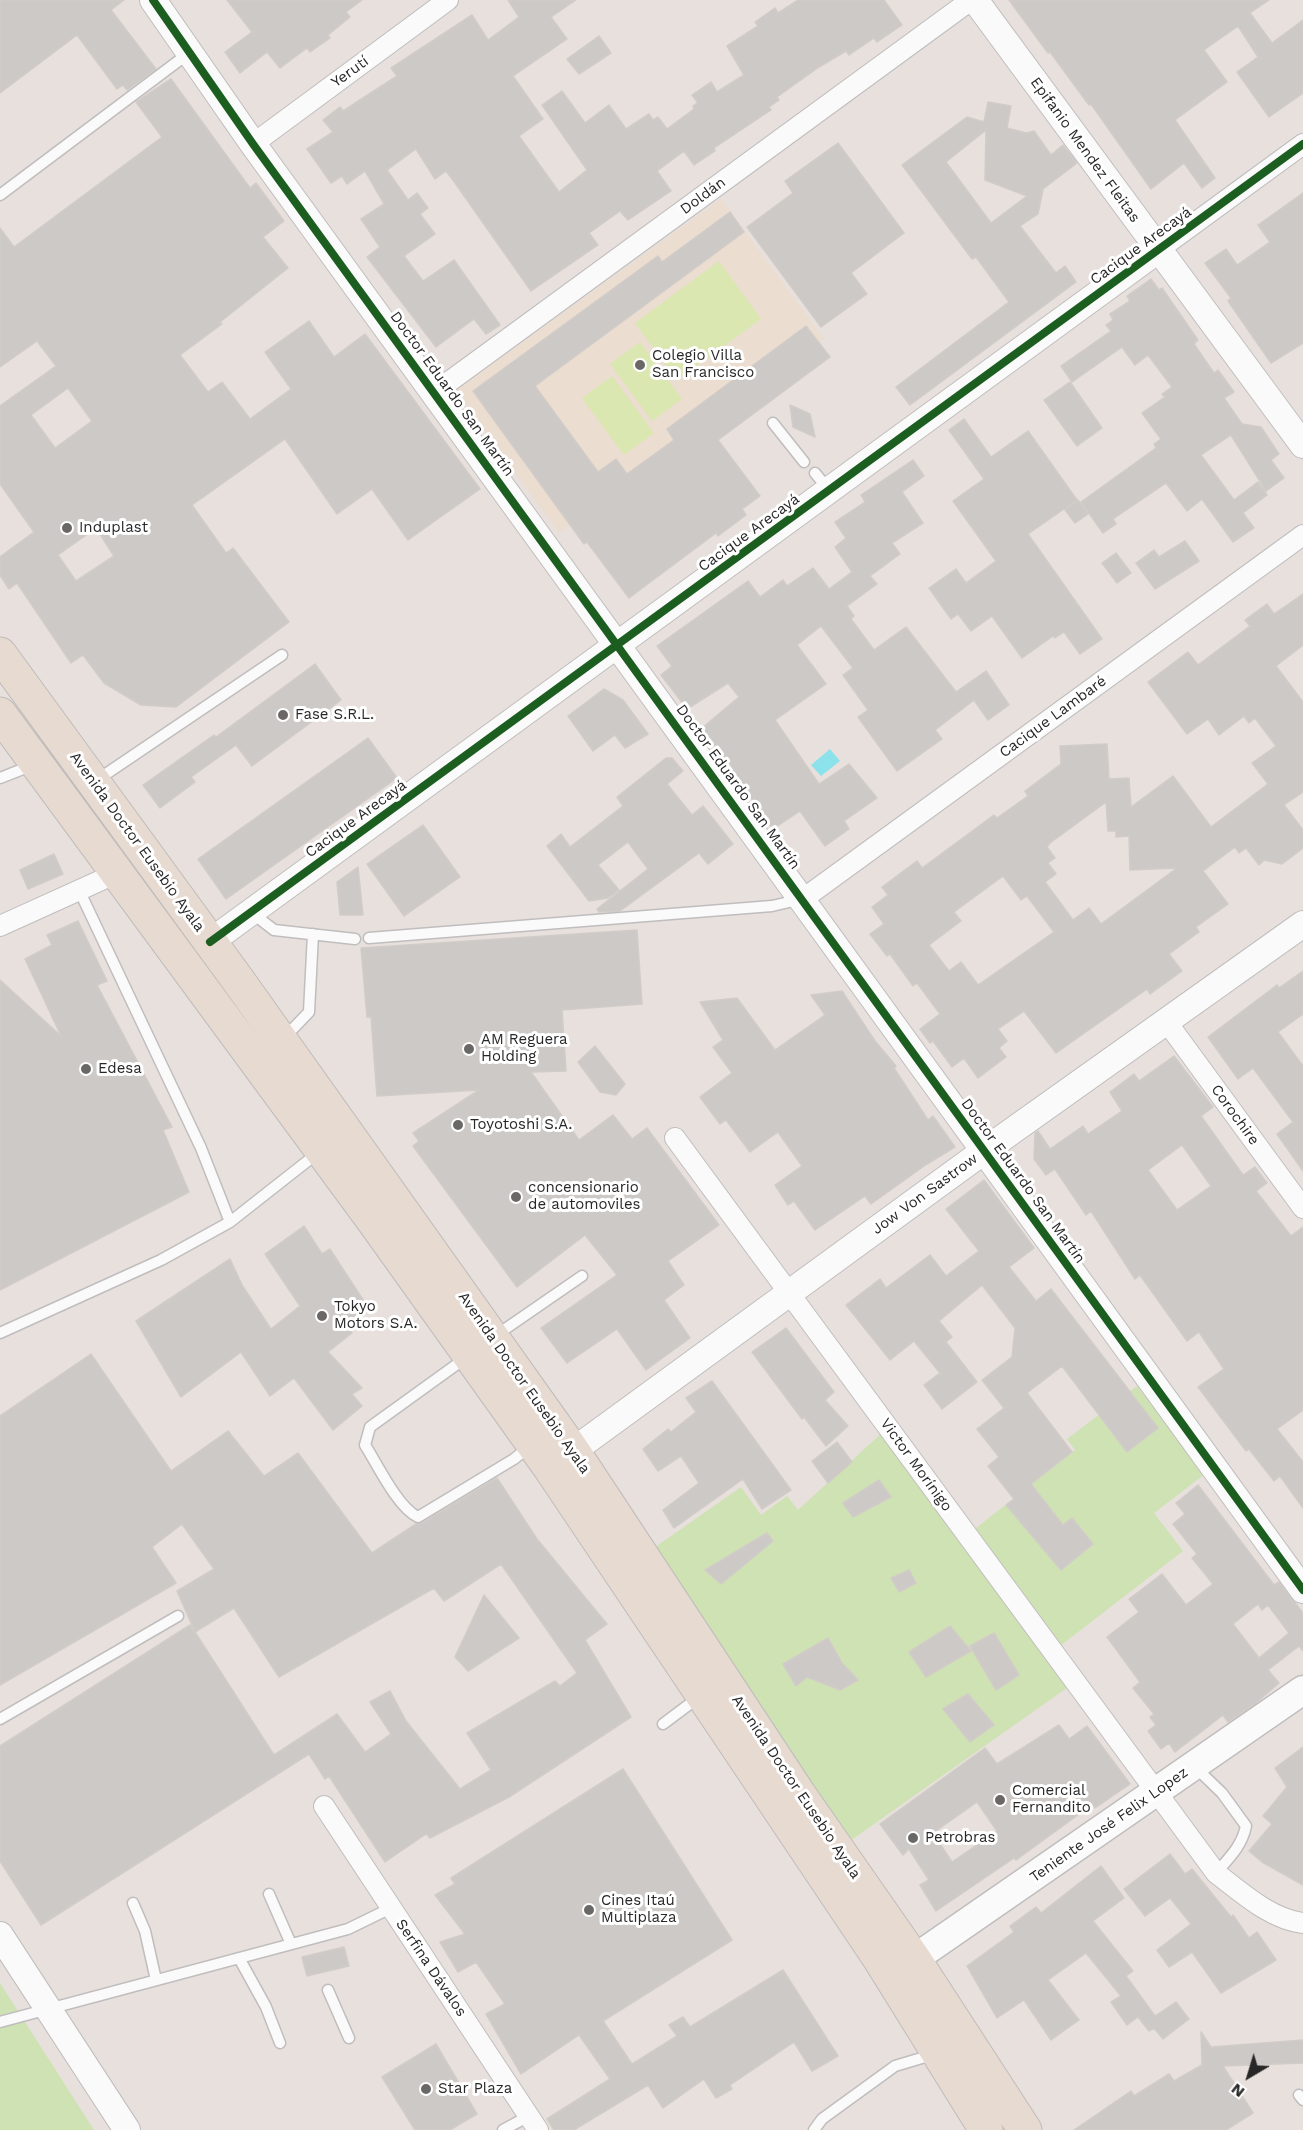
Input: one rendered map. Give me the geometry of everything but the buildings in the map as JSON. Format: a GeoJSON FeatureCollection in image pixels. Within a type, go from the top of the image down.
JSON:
{"type":"FeatureCollection","features":[{"type":"Feature","properties":{"kind":"highway","name":"Avenida Doctor Eusebio Ayala"},"geometry":{"type":"LineString","coordinates":[[0,654],[281,1041],[552,1454],[702,1695],[879,1958],[986,2130]]}},
{"type":"Feature","properties":{"kind":"highway","name":"Avenida Doctor Eusebio Ayala"},"geometry":{"type":"LineString","coordinates":[[0,714],[321,1150],[481,1347]]}},
{"type":"Feature","properties":{"kind":"highway"},"geometry":{"type":"LineString","coordinates":[[117,873],[132,866],[138,866],[215,972],[238,981]]}},
{"type":"Feature","properties":{"kind":"highway","name":"Avenida Doctor Eusebio Ayala"},"geometry":{"type":"LineString","coordinates":[[552,1454],[799,1794],[914,1959],[1025,2130]]}},
{"type":"Feature","properties":{"kind":"main road","name":"Teniente José Felix Lopez"},"geometry":{"type":"LineString","coordinates":[[914,1959],[1303,1690]]}},
{"type":"Feature","properties":{"kind":"street","name":"Doctor Eduardo San Martín"},"geometry":{"type":"LineString","coordinates":[[153,0],[253,144],[1303,1590]]}},
{"type":"Feature","properties":{"kind":"street","name":"Yerutí"},"geometry":{"type":"LineString","coordinates":[[253,144],[448,0]]}},
{"type":"Feature","properties":{"kind":"street","name":"Epifanio Mendez Fleitas"},"geometry":{"type":"LineString","coordinates":[[973,0],[1303,445]]}},
{"type":"Feature","properties":{"kind":"street","name":"Doldán"},"geometry":{"type":"LineString","coordinates":[[435,392],[973,0]]}},
{"type":"Feature","properties":{"kind":"street","name":"Cacique Arecayá"},"geometry":{"type":"LineString","coordinates":[[210,942],[618,646],[822,482],[1158,250],[1303,144]]}},
{"type":"Feature","properties":{"kind":"street","name":"Cacique Lambaré"},"geometry":{"type":"LineString","coordinates":[[803,899],[1303,535]]}},
{"type":"Feature","properties":{"kind":"street"},"geometry":{"type":"LineString","coordinates":[[0,926],[117,873]]}},
{"type":"Feature","properties":{"kind":"street","name":"Jow Von Sastrow"},"geometry":{"type":"LineString","coordinates":[[552,1454],[791,1293],[984,1151],[1303,924]]}},
{"type":"Feature","properties":{"kind":"street","name":"Corochire"},"geometry":{"type":"LineString","coordinates":[[1167,1021],[1303,1208]]}},
{"type":"Feature","properties":{"kind":"street","name":"Victor Morínigo"},"geometry":{"type":"LineString","coordinates":[[675,1138],[1216,1873],[1254,1903],[1295,1922],[1303,1923]]}},
{"type":"Feature","properties":{"kind":"street","name":"Serfina Dávalos"},"geometry":{"type":"LineString","coordinates":[[324,1806],[533,2123]]}},
{"type":"Feature","properties":{"kind":"street"},"geometry":{"type":"LineString","coordinates":[[0,1935],[127,2130]]}},
{"type":"Feature","properties":{"kind":"lane"},"geometry":{"type":"LineString","coordinates":[[0,195],[189,53]]}},
{"type":"Feature","properties":{"kind":"lane"},"geometry":{"type":"LineString","coordinates":[[773,423],[804,462]]}},
{"type":"Feature","properties":{"kind":"lane"},"geometry":{"type":"LineString","coordinates":[[94,782],[282,655]]}},
{"type":"Feature","properties":{"kind":"lane"},"geometry":{"type":"LineString","coordinates":[[0,778],[37,763]]}},
{"type":"Feature","properties":{"kind":"lane"},"geometry":{"type":"LineString","coordinates":[[79,890],[201,1148],[230,1222]]}},
{"type":"Feature","properties":{"kind":"lane"},"geometry":{"type":"LineString","coordinates":[[369,938],[772,906],[803,899]]}},
{"type":"Feature","properties":{"kind":"lane"},"geometry":{"type":"LineString","coordinates":[[251,912],[274,930],[355,939]]}},
{"type":"Feature","properties":{"kind":"lane"},"geometry":{"type":"LineString","coordinates":[[281,1041],[309,1012],[313,934]]}},
{"type":"Feature","properties":{"kind":"lane"},"geometry":{"type":"LineString","coordinates":[[0,1333],[161,1260],[230,1222],[321,1150]]}},
{"type":"Feature","properties":{"kind":"lane"},"geometry":{"type":"LineString","coordinates":[[552,1454],[514,1459],[418,1517],[409,1513],[364,1444],[365,1434],[370,1427],[582,1276]]}},
{"type":"Feature","properties":{"kind":"lane"},"geometry":{"type":"LineString","coordinates":[[0,1719],[178,1616]]}},
{"type":"Feature","properties":{"kind":"lane"},"geometry":{"type":"LineString","coordinates":[[663,1724],[702,1695],[712,1694],[721,1698],[785,1791],[799,1794]]}},
{"type":"Feature","properties":{"kind":"lane"},"geometry":{"type":"LineString","coordinates":[[1194,1766],[1222,1793],[1246,1826],[1244,1837],[1236,1851],[1216,1873]]}},
{"type":"Feature","properties":{"kind":"lane"},"geometry":{"type":"LineString","coordinates":[[269,1894],[291,1944]]}},
{"type":"Feature","properties":{"kind":"lane"},"geometry":{"type":"LineString","coordinates":[[134,1904],[145,1931],[156,1980]]}},
{"type":"Feature","properties":{"kind":"lane"},"geometry":{"type":"LineString","coordinates":[[0,2022],[348,1929],[391,1908]]}},
{"type":"Feature","properties":{"kind":"lane"},"geometry":{"type":"LineString","coordinates":[[239,1958],[266,2007],[280,2043]]}},
{"type":"Feature","properties":{"kind":"lane"},"geometry":{"type":"LineString","coordinates":[[328,1990],[349,2038]]}},
{"type":"Feature","properties":{"kind":"lane"},"geometry":{"type":"LineString","coordinates":[[814,2130],[822,2119],[895,2066],[938,2053]]}},
{"type":"Feature","properties":{"kind":"lane"},"geometry":{"type":"LineString","coordinates":[[503,2130],[533,2123]]}},
{"type":"Feature","properties":{"kind":"shaded area","name":"Colegio Villa San Francisco"},"geometry":{"type":"Polygon","coordinates":[[[721,199],[824,339],[559,533],[455,391],[721,199]]]}},
{"type":"Feature","properties":{"kind":"green space"},"geometry":{"type":"Polygon","coordinates":[[[719,261],[761,319],[677,380],[635,323],[719,261]]]}},
{"type":"Feature","properties":{"kind":"green space"},"geometry":{"type":"Polygon","coordinates":[[[640,342],[682,399],[652,421],[610,364],[640,342]]]}},
{"type":"Feature","properties":{"kind":"green space"},"geometry":{"type":"Polygon","coordinates":[[[612,376],[654,433],[624,455],[582,398],[612,376]]]}},
{"type":"Feature","properties":{"kind":"green space"},"geometry":{"type":"Polygon","coordinates":[[[1137,1386],[1205,1474],[1154,1513],[1183,1551],[1060,1646],[971,1532],[1075,1450],[1067,1439],[1137,1386]]]}},
{"type":"Feature","properties":{"kind":"green space"},"geometry":{"type":"Polygon","coordinates":[[[884,1431],[1071,1685],[850,1841],[654,1548],[741,1487],[761,1515],[787,1496],[798,1510],[884,1431]]]}},
{"type":"Feature","properties":{"kind":"green space"},"geometry":{"type":"Polygon","coordinates":[[[0,1983],[94,2130],[0,2130],[0,1983]]]}},
{"type":"Feature","properties":{"kind":"water"},"geometry":{"type":"Polygon","coordinates":[[[830,749],[840,761],[821,776],[811,765],[830,749]]]}},
{"type":"Feature","properties":{"kind":"cycle path"},"geometry":{"type":"LineString","coordinates":[[153,0],[253,144],[1303,1590]]}},
{"type":"Feature","properties":{"kind":"cycle path"},"geometry":{"type":"LineString","coordinates":[[210,942],[1303,144]]}},
{"type":"Feature","properties":{"kind":"place","name":"Colegio Villa San Francisco"},"geometry":{"type":"Point","coordinates":[640,365]}},
{"type":"Feature","properties":{"kind":"place","name":"Induplast"},"geometry":{"type":"Point","coordinates":[67,528]}},
{"type":"Feature","properties":{"kind":"place","name":"Fase S.R.L."},"geometry":{"type":"Point","coordinates":[283,715]}},
{"type":"Feature","properties":{"kind":"place","name":"AM Reguera Holding"},"geometry":{"type":"Point","coordinates":[469,1049]}},
{"type":"Feature","properties":{"kind":"place","name":"Edesa"},"geometry":{"type":"Point","coordinates":[86,1069]}},
{"type":"Feature","properties":{"kind":"place","name":"Toyotoshi S.A."},"geometry":{"type":"Point","coordinates":[458,1125]}},
{"type":"Feature","properties":{"kind":"place","name":"concensionario de automoviles"},"geometry":{"type":"Point","coordinates":[516,1197]}},
{"type":"Feature","properties":{"kind":"place","name":"Tokyo Motors S.A."},"geometry":{"type":"Point","coordinates":[322,1316]}},
{"type":"Feature","properties":{"kind":"place","name":"Comercial Fernandito"},"geometry":{"type":"Point","coordinates":[1000,1800]}},
{"type":"Feature","properties":{"kind":"place","name":"Petrobras"},"geometry":{"type":"Point","coordinates":[913,1838]}},
{"type":"Feature","properties":{"kind":"place","name":"Cines Itaú Multiplaza"},"geometry":{"type":"Point","coordinates":[589,1910]}},
{"type":"Feature","properties":{"kind":"place","name":"Star Plaza"},"geometry":{"type":"Point","coordinates":[426,2089]}}]}
